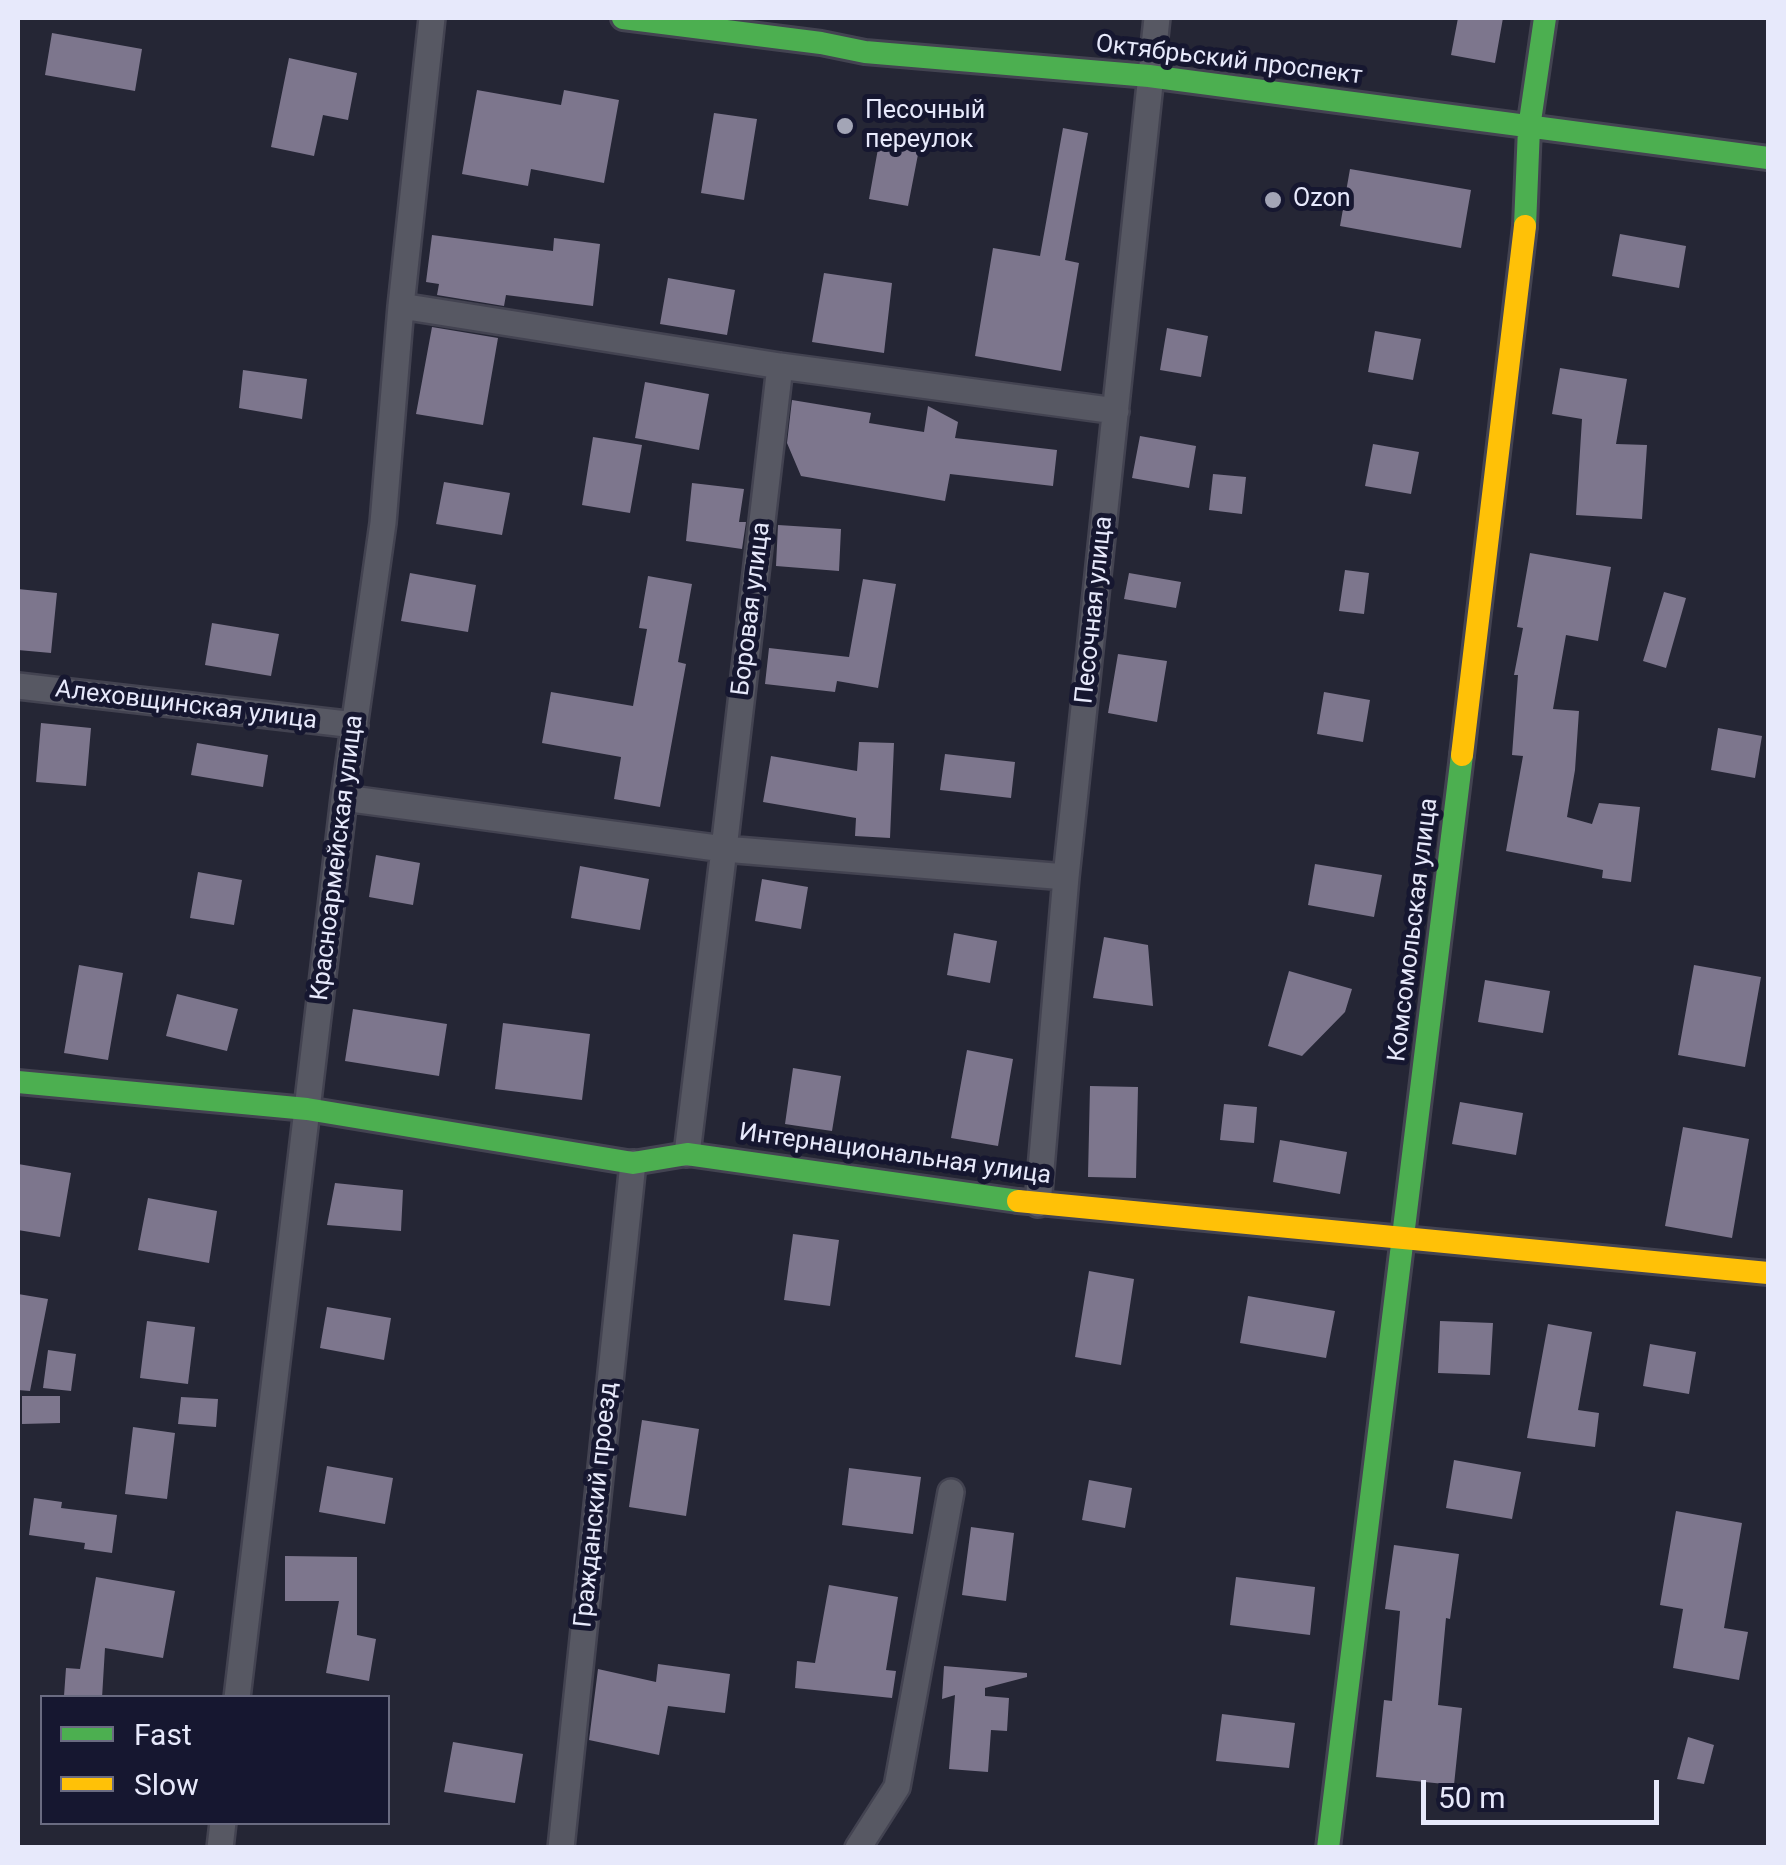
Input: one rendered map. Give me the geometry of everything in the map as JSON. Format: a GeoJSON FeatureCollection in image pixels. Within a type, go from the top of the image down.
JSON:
{"type":"FeatureCollection","features":[{"type":"Feature","properties":{"kind":"street","name":"Красноармейская улица"},"geometry":{"type":"LineString","coordinates":[[238,1695],[344,798],[383,523],[401,306],[432,18]]}},
{"type":"Feature","properties":{"kind":"street","name":"Октябрьский проспект"},"geometry":{"type":"LineString","coordinates":[[622,18],[822,30],[864,52],[1149,76],[1768,158]]}},
{"type":"Feature","properties":{"kind":"street","name":"Песочная улица"},"geometry":{"type":"LineString","coordinates":[[1038,1204],[1066,877],[1158,18]]}},
{"type":"Feature","properties":{"kind":"street","name":"Комсомольская улица"},"geometry":{"type":"LineString","coordinates":[[1328,1848],[1405,1239],[1526,216],[1529,128],[1545,18]]}},
{"type":"Feature","properties":{"kind":"street"},"geometry":{"type":"LineString","coordinates":[[401,306],[780,366],[1116,411]]}},
{"type":"Feature","properties":{"kind":"street","name":"Боровая улица"},"geometry":{"type":"LineString","coordinates":[[687,1154],[780,366]]}},
{"type":"Feature","properties":{"kind":"street","name":"Алеховщинская улица"},"geometry":{"type":"LineString","coordinates":[[18,686],[354,725]]}},
{"type":"Feature","properties":{"kind":"street"},"geometry":{"type":"LineString","coordinates":[[344,798],[724,849],[1066,877]]}},
{"type":"Feature","properties":{"kind":"street","name":"Интернациональная улица"},"geometry":{"type":"LineString","coordinates":[[18,1082],[307,1109],[634,1164],[687,1154],[1038,1204],[1768,1273]]}},
{"type":"Feature","properties":{"kind":"street","name":"Гражданский проезд"},"geometry":{"type":"LineString","coordinates":[[561,1848],[634,1164]]}},
{"type":"Feature","properties":{"kind":"street"},"geometry":{"type":"LineString","coordinates":[[858,1848],[897,1787],[950,1492]]}},
{"type":"Feature","properties":{"kind":"building"},"geometry":{"type":"Polygon","coordinates":[[[1458,18],[1503,18],[1495,63],[1451,55],[1458,18]]]}},
{"type":"Feature","properties":{"kind":"building"},"geometry":{"type":"Polygon","coordinates":[[[52,33],[142,49],[135,91],[45,75],[52,33]]]}},
{"type":"Feature","properties":{"kind":"building"},"geometry":{"type":"Polygon","coordinates":[[[289,58],[357,73],[348,120],[323,115],[314,156],[271,147],[289,58]]]}},
{"type":"Feature","properties":{"kind":"building"},"geometry":{"type":"Polygon","coordinates":[[[477,90],[561,105],[564,90],[619,100],[604,183],[531,169],[528,186],[462,174],[477,90]]]}},
{"type":"Feature","properties":{"kind":"building"},"geometry":{"type":"Polygon","coordinates":[[[714,113],[757,119],[744,200],[701,193],[714,113]]]}},
{"type":"Feature","properties":{"kind":"building"},"geometry":{"type":"Polygon","coordinates":[[[1063,128],[1088,133],[1065,260],[1079,263],[1061,371],[975,356],[993,248],[1040,256],[1063,128]]]}},
{"type":"Feature","properties":{"kind":"building"},"geometry":{"type":"Polygon","coordinates":[[[881,132],[921,139],[908,206],[869,199],[881,132]]]}},
{"type":"Feature","properties":{"kind":"building"},"geometry":{"type":"Polygon","coordinates":[[[1350,169],[1471,190],[1461,248],[1340,226],[1350,169]]]}},
{"type":"Feature","properties":{"kind":"building"},"geometry":{"type":"Polygon","coordinates":[[[1620,234],[1686,246],[1679,288],[1612,276],[1620,234]]]}},
{"type":"Feature","properties":{"kind":"building"},"geometry":{"type":"Polygon","coordinates":[[[432,235],[553,251],[554,238],[600,244],[593,306],[506,295],[504,306],[437,295],[439,284],[426,282],[432,235]]]}},
{"type":"Feature","properties":{"kind":"building"},"geometry":{"type":"Polygon","coordinates":[[[824,273],[892,283],[884,353],[812,342],[824,273]]]}},
{"type":"Feature","properties":{"kind":"building"},"geometry":{"type":"Polygon","coordinates":[[[668,278],[735,290],[727,335],[660,324],[668,278]]]}},
{"type":"Feature","properties":{"kind":"building"},"geometry":{"type":"Polygon","coordinates":[[[432,327],[498,338],[483,425],[416,414],[432,327]]]}},
{"type":"Feature","properties":{"kind":"building"},"geometry":{"type":"Polygon","coordinates":[[[1167,328],[1208,336],[1201,377],[1160,370],[1167,328]]]}},
{"type":"Feature","properties":{"kind":"building"},"geometry":{"type":"Polygon","coordinates":[[[1375,331],[1421,339],[1413,380],[1368,372],[1375,331]]]}},
{"type":"Feature","properties":{"kind":"building"},"geometry":{"type":"Polygon","coordinates":[[[1560,368],[1627,379],[1616,444],[1647,445],[1642,519],[1576,515],[1582,419],[1552,414],[1560,368]]]}},
{"type":"Feature","properties":{"kind":"building"},"geometry":{"type":"Polygon","coordinates":[[[243,370],[307,379],[302,419],[239,408],[243,370]]]}},
{"type":"Feature","properties":{"kind":"building"},"geometry":{"type":"Polygon","coordinates":[[[645,382],[709,394],[699,450],[635,438],[645,382]]]}},
{"type":"Feature","properties":{"kind":"building"},"geometry":{"type":"Polygon","coordinates":[[[792,400],[871,413],[869,423],[924,432],[928,406],[958,422],[955,438],[1057,450],[1053,486],[950,474],[945,501],[801,476],[787,443],[792,400]]]}},
{"type":"Feature","properties":{"kind":"building"},"geometry":{"type":"Polygon","coordinates":[[[1140,436],[1196,446],[1189,488],[1132,478],[1140,436]]]}},
{"type":"Feature","properties":{"kind":"building"},"geometry":{"type":"Polygon","coordinates":[[[593,437],[642,445],[630,513],[582,505],[593,437]]]}},
{"type":"Feature","properties":{"kind":"building"},"geometry":{"type":"Polygon","coordinates":[[[1373,444],[1419,452],[1411,494],[1365,486],[1373,444]]]}},
{"type":"Feature","properties":{"kind":"building"},"geometry":{"type":"Polygon","coordinates":[[[1213,474],[1246,477],[1242,514],[1209,510],[1213,474]]]}},
{"type":"Feature","properties":{"kind":"building"},"geometry":{"type":"Polygon","coordinates":[[[444,482],[510,493],[502,535],[436,524],[444,482]]]}},
{"type":"Feature","properties":{"kind":"building"},"geometry":{"type":"Polygon","coordinates":[[[692,483],[744,489],[739,522],[746,522],[742,549],[686,541],[692,483]]]}},
{"type":"Feature","properties":{"kind":"building"},"geometry":{"type":"Polygon","coordinates":[[[778,525],[841,529],[839,571],[776,566],[778,525]]]}},
{"type":"Feature","properties":{"kind":"building"},"geometry":{"type":"Polygon","coordinates":[[[1530,553],[1611,567],[1598,641],[1566,635],[1553,709],[1579,711],[1567,817],[1592,824],[1599,803],[1640,807],[1631,882],[1602,878],[1603,870],[1506,851],[1523,756],[1512,755],[1518,675],[1514,675],[1523,628],[1517,627],[1530,553]]]}},
{"type":"Feature","properties":{"kind":"building"},"geometry":{"type":"Polygon","coordinates":[[[1345,570],[1369,573],[1364,614],[1339,611],[1345,570]]]}},
{"type":"Feature","properties":{"kind":"building"},"geometry":{"type":"Polygon","coordinates":[[[410,573],[476,585],[468,632],[401,621],[410,573]]]}},
{"type":"Feature","properties":{"kind":"building"},"geometry":{"type":"Polygon","coordinates":[[[1129,573],[1181,582],[1176,608],[1124,599],[1129,573]]]}},
{"type":"Feature","properties":{"kind":"building"},"geometry":{"type":"Polygon","coordinates":[[[648,576],[692,584],[678,662],[686,664],[660,807],[614,799],[621,757],[542,743],[551,692],[633,706],[647,629],[639,628],[648,576]]]}},
{"type":"Feature","properties":{"kind":"building"},"geometry":{"type":"Polygon","coordinates":[[[863,579],[896,584],[878,688],[837,681],[835,692],[765,684],[769,648],[849,657],[863,579]]]}},
{"type":"Feature","properties":{"kind":"building"},"geometry":{"type":"Polygon","coordinates":[[[18,589],[57,593],[51,653],[18,650],[18,589]]]}},
{"type":"Feature","properties":{"kind":"building"},"geometry":{"type":"Polygon","coordinates":[[[1664,592],[1686,598],[1666,668],[1643,661],[1664,592]]]}},
{"type":"Feature","properties":{"kind":"building"},"geometry":{"type":"Polygon","coordinates":[[[212,623],[279,634],[271,676],[205,665],[212,623]]]}},
{"type":"Feature","properties":{"kind":"building"},"geometry":{"type":"Polygon","coordinates":[[[1118,654],[1167,661],[1157,722],[1108,713],[1118,654]]]}},
{"type":"Feature","properties":{"kind":"building"},"geometry":{"type":"Polygon","coordinates":[[[1324,692],[1370,700],[1363,742],[1317,734],[1324,692]]]}},
{"type":"Feature","properties":{"kind":"building"},"geometry":{"type":"Polygon","coordinates":[[[41,723],[91,728],[86,786],[36,782],[41,723]]]}},
{"type":"Feature","properties":{"kind":"building"},"geometry":{"type":"Polygon","coordinates":[[[1718,728],[1762,736],[1755,778],[1711,770],[1718,728]]]}},
{"type":"Feature","properties":{"kind":"building"},"geometry":{"type":"Polygon","coordinates":[[[859,742],[894,743],[890,838],[855,836],[856,818],[763,802],[771,756],[857,771],[859,742]]]}},
{"type":"Feature","properties":{"kind":"building"},"geometry":{"type":"Polygon","coordinates":[[[197,743],[268,755],[263,787],[191,775],[197,743]]]}},
{"type":"Feature","properties":{"kind":"building"},"geometry":{"type":"Polygon","coordinates":[[[945,754],[1015,762],[1011,798],[940,790],[945,754]]]}},
{"type":"Feature","properties":{"kind":"building"},"geometry":{"type":"Polygon","coordinates":[[[376,855],[420,863],[413,905],[369,897],[376,855]]]}},
{"type":"Feature","properties":{"kind":"building"},"geometry":{"type":"Polygon","coordinates":[[[1315,864],[1382,875],[1374,917],[1308,905],[1315,864]]]}},
{"type":"Feature","properties":{"kind":"building"},"geometry":{"type":"Polygon","coordinates":[[[580,866],[649,879],[640,930],[571,918],[580,866]]]}},
{"type":"Feature","properties":{"kind":"building"},"geometry":{"type":"Polygon","coordinates":[[[198,872],[242,880],[234,925],[190,918],[198,872]]]}},
{"type":"Feature","properties":{"kind":"building"},"geometry":{"type":"Polygon","coordinates":[[[762,879],[808,887],[801,929],[755,921],[762,879]]]}},
{"type":"Feature","properties":{"kind":"building"},"geometry":{"type":"Polygon","coordinates":[[[954,933],[997,941],[990,983],[947,975],[954,933]]]}},
{"type":"Feature","properties":{"kind":"building"},"geometry":{"type":"Polygon","coordinates":[[[1104,937],[1148,945],[1153,1006],[1093,998],[1104,937]]]}},
{"type":"Feature","properties":{"kind":"building"},"geometry":{"type":"Polygon","coordinates":[[[79,965],[123,973],[108,1060],[64,1053],[79,965]]]}},
{"type":"Feature","properties":{"kind":"building"},"geometry":{"type":"Polygon","coordinates":[[[1694,965],[1761,977],[1745,1067],[1678,1055],[1694,965]]]}},
{"type":"Feature","properties":{"kind":"building"},"geometry":{"type":"Polygon","coordinates":[[[1289,971],[1352,989],[1345,1012],[1302,1056],[1268,1046],[1289,971]]]}},
{"type":"Feature","properties":{"kind":"building"},"geometry":{"type":"Polygon","coordinates":[[[1485,980],[1550,991],[1543,1033],[1478,1022],[1485,980]]]}},
{"type":"Feature","properties":{"kind":"building"},"geometry":{"type":"Polygon","coordinates":[[[177,994],[238,1009],[227,1051],[166,1036],[177,994]]]}},
{"type":"Feature","properties":{"kind":"building"},"geometry":{"type":"Polygon","coordinates":[[[353,1009],[447,1024],[439,1076],[345,1061],[353,1009]]]}},
{"type":"Feature","properties":{"kind":"building"},"geometry":{"type":"Polygon","coordinates":[[[503,1023],[590,1034],[582,1100],[495,1089],[503,1023]]]}},
{"type":"Feature","properties":{"kind":"building"},"geometry":{"type":"Polygon","coordinates":[[[967,1050],[1013,1059],[998,1146],[951,1138],[967,1050]]]}},
{"type":"Feature","properties":{"kind":"building"},"geometry":{"type":"Polygon","coordinates":[[[793,1068],[841,1076],[832,1131],[785,1124],[793,1068]]]}},
{"type":"Feature","properties":{"kind":"building"},"geometry":{"type":"Polygon","coordinates":[[[1090,1086],[1138,1087],[1136,1178],[1088,1177],[1090,1086]]]}},
{"type":"Feature","properties":{"kind":"building"},"geometry":{"type":"Polygon","coordinates":[[[1460,1102],[1523,1113],[1516,1155],[1452,1144],[1460,1102]]]}},
{"type":"Feature","properties":{"kind":"building"},"geometry":{"type":"Polygon","coordinates":[[[1224,1104],[1257,1107],[1254,1143],[1220,1140],[1224,1104]]]}},
{"type":"Feature","properties":{"kind":"building"},"geometry":{"type":"Polygon","coordinates":[[[1683,1127],[1749,1139],[1732,1238],[1665,1226],[1683,1127]]]}},
{"type":"Feature","properties":{"kind":"building"},"geometry":{"type":"Polygon","coordinates":[[[1280,1140],[1347,1152],[1340,1194],[1273,1182],[1280,1140]]]}},
{"type":"Feature","properties":{"kind":"building"},"geometry":{"type":"Polygon","coordinates":[[[18,1164],[71,1173],[60,1237],[18,1230],[18,1164]]]}},
{"type":"Feature","properties":{"kind":"building"},"geometry":{"type":"Polygon","coordinates":[[[335,1183],[403,1190],[401,1231],[327,1225],[335,1183]]]}},
{"type":"Feature","properties":{"kind":"building"},"geometry":{"type":"Polygon","coordinates":[[[148,1198],[217,1211],[209,1263],[138,1250],[148,1198]]]}},
{"type":"Feature","properties":{"kind":"building"},"geometry":{"type":"Polygon","coordinates":[[[793,1234],[839,1240],[830,1306],[784,1300],[793,1234]]]}},
{"type":"Feature","properties":{"kind":"building"},"geometry":{"type":"Polygon","coordinates":[[[1089,1271],[1134,1279],[1121,1365],[1075,1357],[1089,1271]]]}},
{"type":"Feature","properties":{"kind":"building"},"geometry":{"type":"Polygon","coordinates":[[[18,1294],[48,1299],[30,1391],[18,1390],[18,1294]]]}},
{"type":"Feature","properties":{"kind":"building"},"geometry":{"type":"Polygon","coordinates":[[[1248,1296],[1335,1311],[1326,1358],[1240,1343],[1248,1296]]]}},
{"type":"Feature","properties":{"kind":"building"},"geometry":{"type":"Polygon","coordinates":[[[327,1307],[391,1318],[384,1360],[320,1348],[327,1307]]]}},
{"type":"Feature","properties":{"kind":"building"},"geometry":{"type":"Polygon","coordinates":[[[147,1321],[195,1327],[188,1384],[140,1378],[147,1321]]]}},
{"type":"Feature","properties":{"kind":"building"},"geometry":{"type":"Polygon","coordinates":[[[1440,1321],[1493,1323],[1490,1375],[1438,1373],[1440,1321]]]}},
{"type":"Feature","properties":{"kind":"building"},"geometry":{"type":"Polygon","coordinates":[[[1548,1324],[1592,1332],[1578,1410],[1599,1413],[1595,1447],[1527,1438],[1548,1324]]]}},
{"type":"Feature","properties":{"kind":"building"},"geometry":{"type":"Polygon","coordinates":[[[1650,1344],[1696,1352],[1689,1394],[1643,1386],[1650,1344]]]}},
{"type":"Feature","properties":{"kind":"building"},"geometry":{"type":"Polygon","coordinates":[[[48,1350],[76,1354],[71,1391],[43,1388],[48,1350]]]}},
{"type":"Feature","properties":{"kind":"building"},"geometry":{"type":"Polygon","coordinates":[[[22,1396],[60,1396],[60,1423],[22,1424],[22,1396]]]}},
{"type":"Feature","properties":{"kind":"building"},"geometry":{"type":"Polygon","coordinates":[[[181,1397],[218,1399],[216,1427],[178,1424],[181,1397]]]}},
{"type":"Feature","properties":{"kind":"building"},"geometry":{"type":"Polygon","coordinates":[[[642,1420],[699,1429],[686,1516],[629,1507],[642,1420]]]}},
{"type":"Feature","properties":{"kind":"building"},"geometry":{"type":"Polygon","coordinates":[[[133,1427],[175,1433],[167,1499],[125,1494],[133,1427]]]}},
{"type":"Feature","properties":{"kind":"building"},"geometry":{"type":"Polygon","coordinates":[[[1454,1460],[1521,1472],[1512,1519],[1446,1508],[1454,1460]]]}},
{"type":"Feature","properties":{"kind":"building"},"geometry":{"type":"Polygon","coordinates":[[[327,1466],[393,1478],[385,1524],[319,1512],[327,1466]]]}},
{"type":"Feature","properties":{"kind":"building"},"geometry":{"type":"Polygon","coordinates":[[[849,1468],[921,1477],[913,1534],[842,1525],[849,1468]]]}},
{"type":"Feature","properties":{"kind":"building"},"geometry":{"type":"Polygon","coordinates":[[[1089,1480],[1132,1488],[1125,1528],[1082,1520],[1089,1480]]]}},
{"type":"Feature","properties":{"kind":"building"},"geometry":{"type":"Polygon","coordinates":[[[34,1498],[62,1502],[61,1508],[117,1515],[112,1553],[84,1549],[85,1543],[29,1535],[34,1498]]]}},
{"type":"Feature","properties":{"kind":"building"},"geometry":{"type":"Polygon","coordinates":[[[1676,1511],[1742,1523],[1724,1628],[1748,1632],[1739,1680],[1673,1668],[1683,1609],[1660,1605],[1676,1511]]]}},
{"type":"Feature","properties":{"kind":"building"},"geometry":{"type":"Polygon","coordinates":[[[971,1527],[1014,1533],[1006,1601],[962,1595],[971,1527]]]}},
{"type":"Feature","properties":{"kind":"building"},"geometry":{"type":"Polygon","coordinates":[[[1394,1545],[1459,1554],[1450,1619],[1446,1618],[1438,1705],[1462,1708],[1454,1785],[1376,1777],[1384,1700],[1392,1701],[1400,1611],[1385,1609],[1394,1545]]]}},
{"type":"Feature","properties":{"kind":"building"},"geometry":{"type":"Polygon","coordinates":[[[285,1556],[357,1557],[357,1635],[376,1639],[369,1681],[326,1673],[339,1601],[285,1601],[285,1556]]]}},
{"type":"Feature","properties":{"kind":"building"},"geometry":{"type":"Polygon","coordinates":[[[96,1577],[175,1591],[163,1658],[105,1648],[102,1695],[64,1695],[66,1668],[80,1669],[96,1577]]]}},
{"type":"Feature","properties":{"kind":"building"},"geometry":{"type":"Polygon","coordinates":[[[1236,1577],[1315,1587],[1310,1635],[1230,1625],[1236,1577]]]}},
{"type":"Feature","properties":{"kind":"building"},"geometry":{"type":"Polygon","coordinates":[[[829,1585],[898,1597],[886,1670],[896,1671],[892,1698],[795,1688],[797,1661],[815,1663],[829,1585]]]}},
{"type":"Feature","properties":{"kind":"building"},"geometry":{"type":"Polygon","coordinates":[[[658,1664],[730,1674],[725,1713],[668,1706],[659,1755],[589,1740],[598,1669],[656,1682],[658,1664]]]}},
{"type":"Feature","properties":{"kind":"building"},"geometry":{"type":"Polygon","coordinates":[[[944,1666],[1027,1673],[1027,1677],[985,1688],[985,1696],[1009,1698],[1007,1731],[991,1730],[988,1772],[949,1769],[955,1695],[942,1699],[944,1666]]]}},
{"type":"Feature","properties":{"kind":"building"},"geometry":{"type":"Polygon","coordinates":[[[1222,1714],[1295,1723],[1289,1768],[1216,1761],[1222,1714]]]}},
{"type":"Feature","properties":{"kind":"building"},"geometry":{"type":"Polygon","coordinates":[[[1688,1737],[1714,1745],[1704,1784],[1677,1779],[1688,1737]]]}},
{"type":"Feature","properties":{"kind":"building"},"geometry":{"type":"Polygon","coordinates":[[[453,1742],[523,1754],[515,1803],[444,1792],[453,1742]]]}},
{"type":"Feature","properties":{"kind":"traffic: fast"},"geometry":{"type":"LineString","coordinates":[[623,18],[865,52],[1149,76],[1768,158]]}},
{"type":"Feature","properties":{"kind":"traffic: fast"},"geometry":{"type":"LineString","coordinates":[[1525,226],[1529,128],[1545,18]]}},
{"type":"Feature","properties":{"kind":"traffic: fast"},"geometry":{"type":"LineString","coordinates":[[1328,1848],[1462,755]]}},
{"type":"Feature","properties":{"kind":"traffic: fast"},"geometry":{"type":"LineString","coordinates":[[18,1082],[307,1109],[633,1163],[687,1154],[1018,1201]]}},
{"type":"Feature","properties":{"kind":"traffic: slow"},"geometry":{"type":"LineString","coordinates":[[1462,755],[1525,226]]}},
{"type":"Feature","properties":{"kind":"traffic: slow"},"geometry":{"type":"LineString","coordinates":[[1018,1201],[1768,1273]]}},
{"type":"Feature","properties":{"kind":"place","name":"Песочный переулок"},"geometry":{"type":"Point","coordinates":[845,126]}},
{"type":"Feature","properties":{"kind":"place","name":"Ozon"},"geometry":{"type":"Point","coordinates":[1273,200]}}]}
